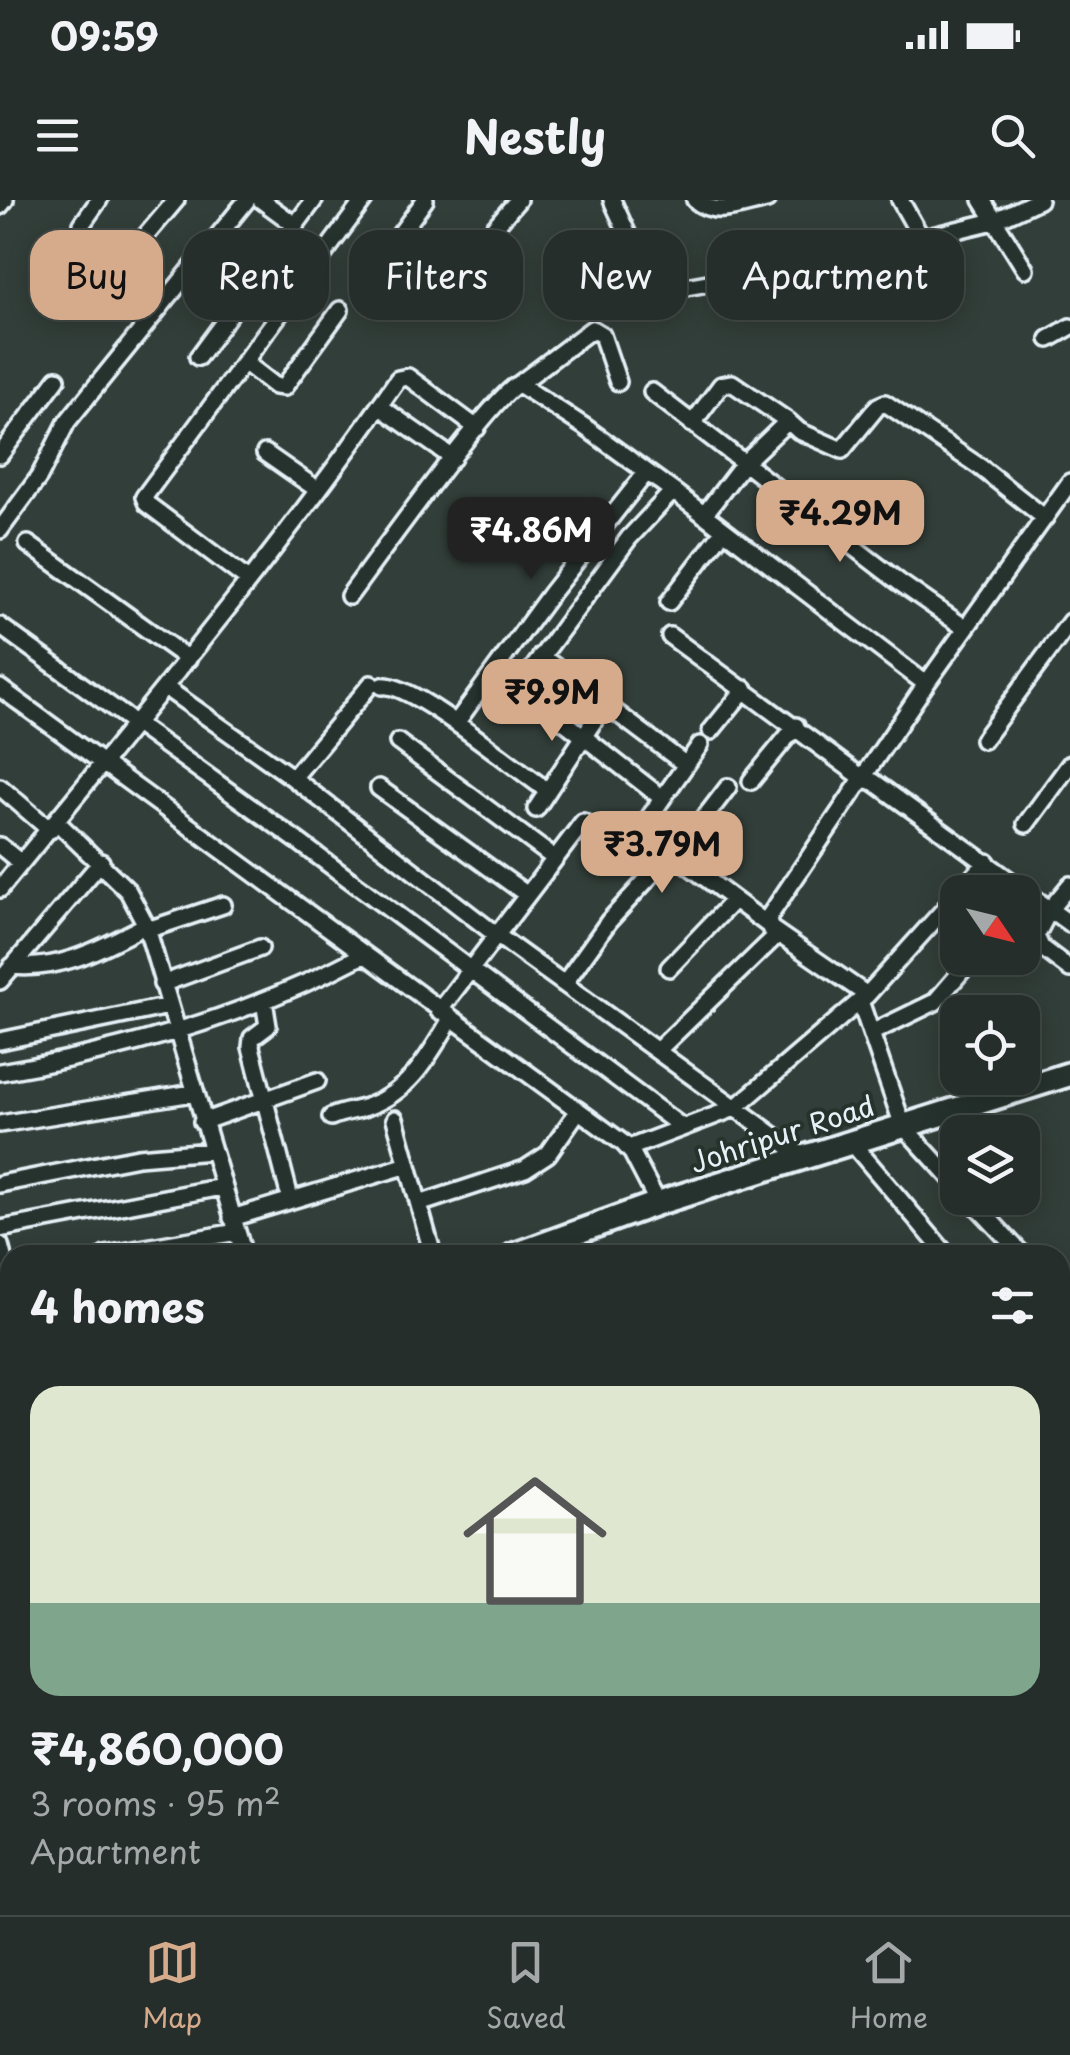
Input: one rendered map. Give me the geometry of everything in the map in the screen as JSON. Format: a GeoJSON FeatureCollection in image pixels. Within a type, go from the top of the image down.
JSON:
{"type":"FeatureCollection","features":[{"type":"Feature","properties":{"kind":"street"},"geometry":{"type":"LineString","coordinates":[[0,206],[5,200]]}},
{"type":"Feature","properties":{"kind":"street"},"geometry":{"type":"LineString","coordinates":[[82,224],[99,200]]}},
{"type":"Feature","properties":{"kind":"street"},"geometry":{"type":"LineString","coordinates":[[151,230],[176,200]]}},
{"type":"Feature","properties":{"kind":"street"},"geometry":{"type":"LineString","coordinates":[[0,530],[39,477],[67,422],[247,200]]}},
{"type":"Feature","properties":{"kind":"street"},"geometry":{"type":"LineString","coordinates":[[261,200],[294,226]]}},
{"type":"Feature","properties":{"kind":"street"},"geometry":{"type":"LineString","coordinates":[[198,357],[314,200]]}},
{"type":"Feature","properties":{"kind":"street"},"geometry":{"type":"LineString","coordinates":[[248,580],[147,504],[144,497],[364,200]]}},
{"type":"Feature","properties":{"kind":"street"},"geometry":{"type":"LineString","coordinates":[[403,230],[425,200]]}},
{"type":"Feature","properties":{"kind":"street"},"geometry":{"type":"LineString","coordinates":[[492,230],[518,200]]}},
{"type":"Feature","properties":{"kind":"street"},"geometry":{"type":"LineString","coordinates":[[612,200],[651,284],[663,291],[707,283]]}},
{"type":"Feature","properties":{"kind":"street"},"geometry":{"type":"LineString","coordinates":[[695,200],[710,210],[718,210],[767,200]]}},
{"type":"Feature","properties":{"kind":"street"},"geometry":{"type":"LineString","coordinates":[[900,200],[917,230]]}},
{"type":"Feature","properties":{"kind":"street"},"geometry":{"type":"LineString","coordinates":[[982,200],[1024,269]]}},
{"type":"Feature","properties":{"kind":"street"},"geometry":{"type":"LineString","coordinates":[[960,230],[994,222],[1039,200]]}},
{"type":"Feature","properties":{"kind":"street"},"geometry":{"type":"LineString","coordinates":[[244,362],[284,388],[340,310]]}},
{"type":"Feature","properties":{"kind":"street"},"geometry":{"type":"LineString","coordinates":[[1049,339],[1070,327]]}},
{"type":"Feature","properties":{"kind":"street"},"geometry":{"type":"LineString","coordinates":[[350,596],[509,388],[592,329],[602,335],[618,382]]}},
{"type":"Feature","properties":{"kind":"street"},"geometry":{"type":"LineString","coordinates":[[0,889],[188,660],[398,380],[405,376],[477,428]]}},
{"type":"Feature","properties":{"kind":"street"},"geometry":{"type":"LineString","coordinates":[[0,455],[57,379]]}},
{"type":"Feature","properties":{"kind":"street"},"geometry":{"type":"LineString","coordinates":[[519,384],[672,491],[926,684]]}},
{"type":"Feature","properties":{"kind":"street"},"geometry":{"type":"LineString","coordinates":[[692,424],[721,385],[732,384],[800,431],[842,450],[878,406],[885,403],[980,467],[1045,518]]}},
{"type":"Feature","properties":{"kind":"street"},"geometry":{"type":"LineString","coordinates":[[652,392],[966,628]]}},
{"type":"Feature","properties":{"kind":"street"},"geometry":{"type":"LineString","coordinates":[[379,406],[453,458]]}},
{"type":"Feature","properties":{"kind":"street"},"geometry":{"type":"LineString","coordinates":[[704,515],[743,464],[788,421]]}},
{"type":"Feature","properties":{"kind":"street"},"geometry":{"type":"LineString","coordinates":[[265,453],[318,490]]}},
{"type":"Feature","properties":{"kind":"street"},"geometry":{"type":"LineString","coordinates":[[456,723],[551,592],[646,473]]}},
{"type":"Feature","properties":{"kind":"street"},"geometry":{"type":"LineString","coordinates":[[656,1051],[772,929],[926,684],[1070,482]]}},
{"type":"Feature","properties":{"kind":"street"},"geometry":{"type":"LineString","coordinates":[[506,705],[628,538],[672,491]]}},
{"type":"Feature","properties":{"kind":"street"},"geometry":{"type":"LineString","coordinates":[[669,602],[724,530]]}},
{"type":"Feature","properties":{"kind":"street"},"geometry":{"type":"LineString","coordinates":[[28,544],[188,660]]}},
{"type":"Feature","properties":{"kind":"street"},"geometry":{"type":"LineString","coordinates":[[984,740],[1070,622]]}},
{"type":"Feature","properties":{"kind":"street"},"geometry":{"type":"LineString","coordinates":[[0,626],[682,1127]]}},
{"type":"Feature","properties":{"kind":"street"},"geometry":{"type":"LineString","coordinates":[[670,636],[864,780],[874,782],[1070,924]]}},
{"type":"Feature","properties":{"kind":"street"},"geometry":{"type":"LineString","coordinates":[[541,656],[686,765]]}},
{"type":"Feature","properties":{"kind":"street"},"geometry":{"type":"LineString","coordinates":[[293,778],[376,685],[403,689],[548,791]]}},
{"type":"Feature","properties":{"kind":"street"},"geometry":{"type":"LineString","coordinates":[[520,687],[662,798]]}},
{"type":"Feature","properties":{"kind":"street"},"geometry":{"type":"LineString","coordinates":[[0,688],[629,1148],[658,1203]]}},
{"type":"Feature","properties":{"kind":"street"},"geometry":{"type":"LineString","coordinates":[[166,688],[804,1158]]}},
{"type":"Feature","properties":{"kind":"street"},"geometry":{"type":"LineString","coordinates":[[712,730],[744,689]]}},
{"type":"Feature","properties":{"kind":"street"},"geometry":{"type":"LineString","coordinates":[[536,809],[605,704]]}},
{"type":"Feature","properties":{"kind":"street"},"geometry":{"type":"LineString","coordinates":[[750,781],[796,726]]}},
{"type":"Feature","properties":{"kind":"street"},"geometry":{"type":"LineString","coordinates":[[398,742],[554,858]]}},
{"type":"Feature","properties":{"kind":"street"},"geometry":{"type":"LineString","coordinates":[[700,744],[643,829],[648,837],[864,998],[871,1033],[903,1126],[940,1166]]}},
{"type":"Feature","properties":{"kind":"street"},"geometry":{"type":"LineString","coordinates":[[1026,824],[1070,764]]}},
{"type":"Feature","properties":{"kind":"street"},"geometry":{"type":"LineString","coordinates":[[564,984],[621,906],[652,873],[675,856],[728,786]]}},
{"type":"Feature","properties":{"kind":"street"},"geometry":{"type":"LineString","coordinates":[[0,787],[100,862],[128,891],[146,928],[241,1245]]}},
{"type":"Feature","properties":{"kind":"street"},"geometry":{"type":"LineString","coordinates":[[379,788],[526,894]]}},
{"type":"Feature","properties":{"kind":"street"},"geometry":{"type":"LineString","coordinates":[[331,1117],[350,1108],[369,1106],[416,1076],[469,970],[583,822]]}},
{"type":"Feature","properties":{"kind":"street"},"geometry":{"type":"LineString","coordinates":[[0,846],[21,863]]}},
{"type":"Feature","properties":{"kind":"street"},"geometry":{"type":"LineString","coordinates":[[0,981],[100,862]]}},
{"type":"Feature","properties":{"kind":"street"},"geometry":{"type":"LineString","coordinates":[[975,875],[987,862]]}},
{"type":"Feature","properties":{"kind":"street"},"geometry":{"type":"LineString","coordinates":[[1070,885],[1050,909],[1036,936],[1037,942],[1070,969]]}},
{"type":"Feature","properties":{"kind":"street"},"geometry":{"type":"LineString","coordinates":[[669,968],[734,900]]}},
{"type":"Feature","properties":{"kind":"street"},"geometry":{"type":"LineString","coordinates":[[12,966],[41,969],[93,952],[146,928],[223,905]]}},
{"type":"Feature","properties":{"kind":"street"},"geometry":{"type":"LineString","coordinates":[[629,1148],[735,1108],[864,998],[940,914]]}},
{"type":"Feature","properties":{"kind":"street"},"geometry":{"type":"LineString","coordinates":[[162,984],[260,948]]}},
{"type":"Feature","properties":{"kind":"street"},"geometry":{"type":"LineString","coordinates":[[0,1072],[176,1034],[308,984],[363,956]]}},
{"type":"Feature","properties":{"kind":"street"},"geometry":{"type":"LineString","coordinates":[[871,1033],[935,1002],[958,975]]}},
{"type":"Feature","properties":{"kind":"street"},"geometry":{"type":"LineString","coordinates":[[264,1002],[268,1026],[252,1038],[251,1046],[288,1190]]}},
{"type":"Feature","properties":{"kind":"street"},"geometry":{"type":"LineString","coordinates":[[0,1041],[169,1006]]}},
{"type":"Feature","properties":{"kind":"street","name":"Johripur Road"},"geometry":{"type":"LineString","coordinates":[[542,1245],[658,1203],[1070,1074]]}},
{"type":"Feature","properties":{"kind":"street"},"geometry":{"type":"LineString","coordinates":[[202,1122],[318,1080]]}},
{"type":"Feature","properties":{"kind":"street"},"geometry":{"type":"LineString","coordinates":[[0,1124],[194,1093]]}},
{"type":"Feature","properties":{"kind":"street"},"geometry":{"type":"LineString","coordinates":[[418,1204],[525,1169],[548,1154],[578,1111]]}},
{"type":"Feature","properties":{"kind":"street"},"geometry":{"type":"LineString","coordinates":[[395,1118],[430,1245]]}},
{"type":"Feature","properties":{"kind":"street"},"geometry":{"type":"LineString","coordinates":[[852,1143],[939,1245]]}},
{"type":"Feature","properties":{"kind":"street"},"geometry":{"type":"LineString","coordinates":[[0,1184],[138,1157],[211,1152]]}},
{"type":"Feature","properties":{"kind":"street"},"geometry":{"type":"LineString","coordinates":[[148,1245],[234,1225],[408,1165]]}},
{"type":"Feature","properties":{"kind":"street"},"geometry":{"type":"LineString","coordinates":[[0,1228],[222,1188]]}},
{"type":"Feature","properties":{"kind":"street"},"geometry":{"type":"LineString","coordinates":[[985,1215],[1013,1245]]}}]}
